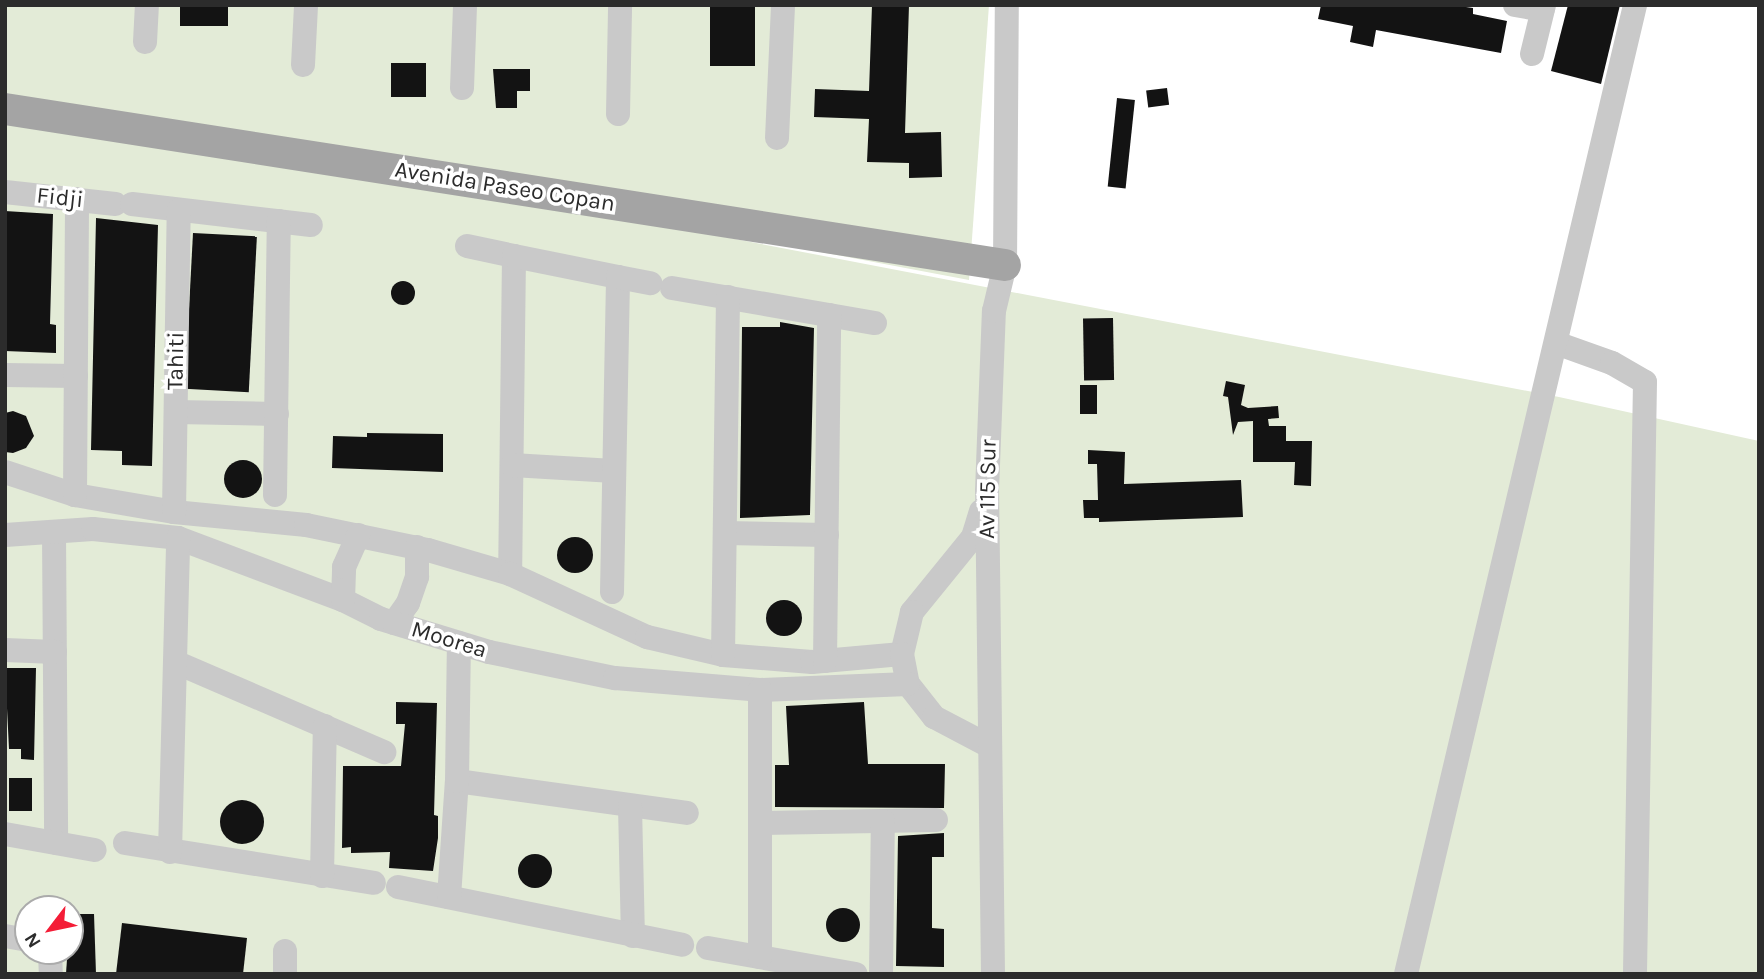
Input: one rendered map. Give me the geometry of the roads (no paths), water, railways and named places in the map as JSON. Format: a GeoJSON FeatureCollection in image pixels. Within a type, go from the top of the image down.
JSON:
{"type":"FeatureCollection","features":[{"type":"Feature","properties":{"kind":"main road","name":"Avenida Paseo Copan"},"geometry":{"type":"LineString","coordinates":[[5,109],[1004,265]]}},
{"type":"Feature","properties":{"kind":"street"},"geometry":{"type":"LineString","coordinates":[[145,42],[147,5]]}},
{"type":"Feature","properties":{"kind":"street"},"geometry":{"type":"LineString","coordinates":[[303,65],[306,5]]}},
{"type":"Feature","properties":{"kind":"street"},"geometry":{"type":"LineString","coordinates":[[462,88],[465,5]]}},
{"type":"Feature","properties":{"kind":"street"},"geometry":{"type":"LineString","coordinates":[[618,114],[620,5]]}},
{"type":"Feature","properties":{"kind":"street"},"geometry":{"type":"LineString","coordinates":[[777,138],[783,5]]}},
{"type":"Feature","properties":{"kind":"street","name":"Av 115 Sur"},"geometry":{"type":"LineString","coordinates":[[993,974],[987,745],[987,491],[994,312],[1004,265],[1007,5]]}},
{"type":"Feature","properties":{"kind":"street"},"geometry":{"type":"LineString","coordinates":[[1515,5],[1543,8],[1532,54]]}},
{"type":"Feature","properties":{"kind":"street"},"geometry":{"type":"LineString","coordinates":[[1406,974],[1635,5]]}},
{"type":"Feature","properties":{"kind":"street","name":"Fidji"},"geometry":{"type":"LineString","coordinates":[[5,192],[311,225]]}},
{"type":"Feature","properties":{"kind":"street"},"geometry":{"type":"LineString","coordinates":[[75,495],[77,200]]}},
{"type":"Feature","properties":{"kind":"street","name":"Tahiti"},"geometry":{"type":"LineString","coordinates":[[174,512],[179,210]]}},
{"type":"Feature","properties":{"kind":"street"},"geometry":{"type":"LineString","coordinates":[[275,495],[279,221]]}},
{"type":"Feature","properties":{"kind":"street"},"geometry":{"type":"LineString","coordinates":[[467,246],[661,286],[876,323]]}},
{"type":"Feature","properties":{"kind":"street"},"geometry":{"type":"LineString","coordinates":[[510,574],[513,256]]}},
{"type":"Feature","properties":{"kind":"street"},"geometry":{"type":"LineString","coordinates":[[612,592],[618,277]]}},
{"type":"Feature","properties":{"kind":"street"},"geometry":{"type":"LineString","coordinates":[[723,655],[728,298]]}},
{"type":"Feature","properties":{"kind":"street"},"geometry":{"type":"LineString","coordinates":[[829,315],[827,535],[832,660],[836,690]]}},
{"type":"Feature","properties":{"kind":"street"},"geometry":{"type":"LineString","coordinates":[[1556,343],[1612,363],[1645,382],[1635,974]]}},
{"type":"Feature","properties":{"kind":"street"},"geometry":{"type":"LineString","coordinates":[[5,375],[76,376]]}},
{"type":"Feature","properties":{"kind":"street"},"geometry":{"type":"LineString","coordinates":[[176,412],[277,414]]}},
{"type":"Feature","properties":{"kind":"street"},"geometry":{"type":"LineString","coordinates":[[512,465],[614,471]]}},
{"type":"Feature","properties":{"kind":"street"},"geometry":{"type":"LineString","coordinates":[[5,472],[75,495],[174,512],[306,525],[417,547],[510,574],[647,636],[723,655],[832,660],[902,654]]}},
{"type":"Feature","properties":{"kind":"street"},"geometry":{"type":"LineString","coordinates":[[987,491],[973,537],[912,612],[902,654],[908,684],[934,717],[987,745]]}},
{"type":"Feature","properties":{"kind":"street","name":"Moorea"},"geometry":{"type":"LineString","coordinates":[[5,535],[134,531],[177,538],[343,600],[394,623],[459,643],[615,678],[760,690],[836,690],[908,684]]}},
{"type":"Feature","properties":{"kind":"street"},"geometry":{"type":"LineString","coordinates":[[54,533],[56,843]]}},
{"type":"Feature","properties":{"kind":"street"},"geometry":{"type":"LineString","coordinates":[[726,533],[827,535]]}},
{"type":"Feature","properties":{"kind":"street"},"geometry":{"type":"LineString","coordinates":[[343,600],[344,567],[358,535]]}},
{"type":"Feature","properties":{"kind":"street"},"geometry":{"type":"LineString","coordinates":[[170,852],[177,538]]}},
{"type":"Feature","properties":{"kind":"street"},"geometry":{"type":"LineString","coordinates":[[394,623],[408,603],[417,578],[417,547]]}},
{"type":"Feature","properties":{"kind":"street"},"geometry":{"type":"LineString","coordinates":[[449,897],[457,781],[459,643]]}},
{"type":"Feature","properties":{"kind":"street"},"geometry":{"type":"LineString","coordinates":[[5,650],[55,652]]}},
{"type":"Feature","properties":{"kind":"street"},"geometry":{"type":"LineString","coordinates":[[174,662],[384,752]]}},
{"type":"Feature","properties":{"kind":"street"},"geometry":{"type":"LineString","coordinates":[[760,690],[760,957]]}},
{"type":"Feature","properties":{"kind":"street"},"geometry":{"type":"LineString","coordinates":[[322,876],[325,726]]}},
{"type":"Feature","properties":{"kind":"street"},"geometry":{"type":"LineString","coordinates":[[457,781],[687,813]]}},
{"type":"Feature","properties":{"kind":"street"},"geometry":{"type":"LineString","coordinates":[[631,806],[633,936]]}},
{"type":"Feature","properties":{"kind":"street"},"geometry":{"type":"LineString","coordinates":[[760,823],[936,820]]}},
{"type":"Feature","properties":{"kind":"street"},"geometry":{"type":"LineString","coordinates":[[881,974],[883,821]]}},
{"type":"Feature","properties":{"kind":"street"},"geometry":{"type":"LineString","coordinates":[[5,834],[95,850]]}},
{"type":"Feature","properties":{"kind":"street"},"geometry":{"type":"LineString","coordinates":[[125,843],[386,885],[682,946]]}},
{"type":"Feature","properties":{"kind":"street"},"geometry":{"type":"LineString","coordinates":[[708,948],[856,974]]}}]}
